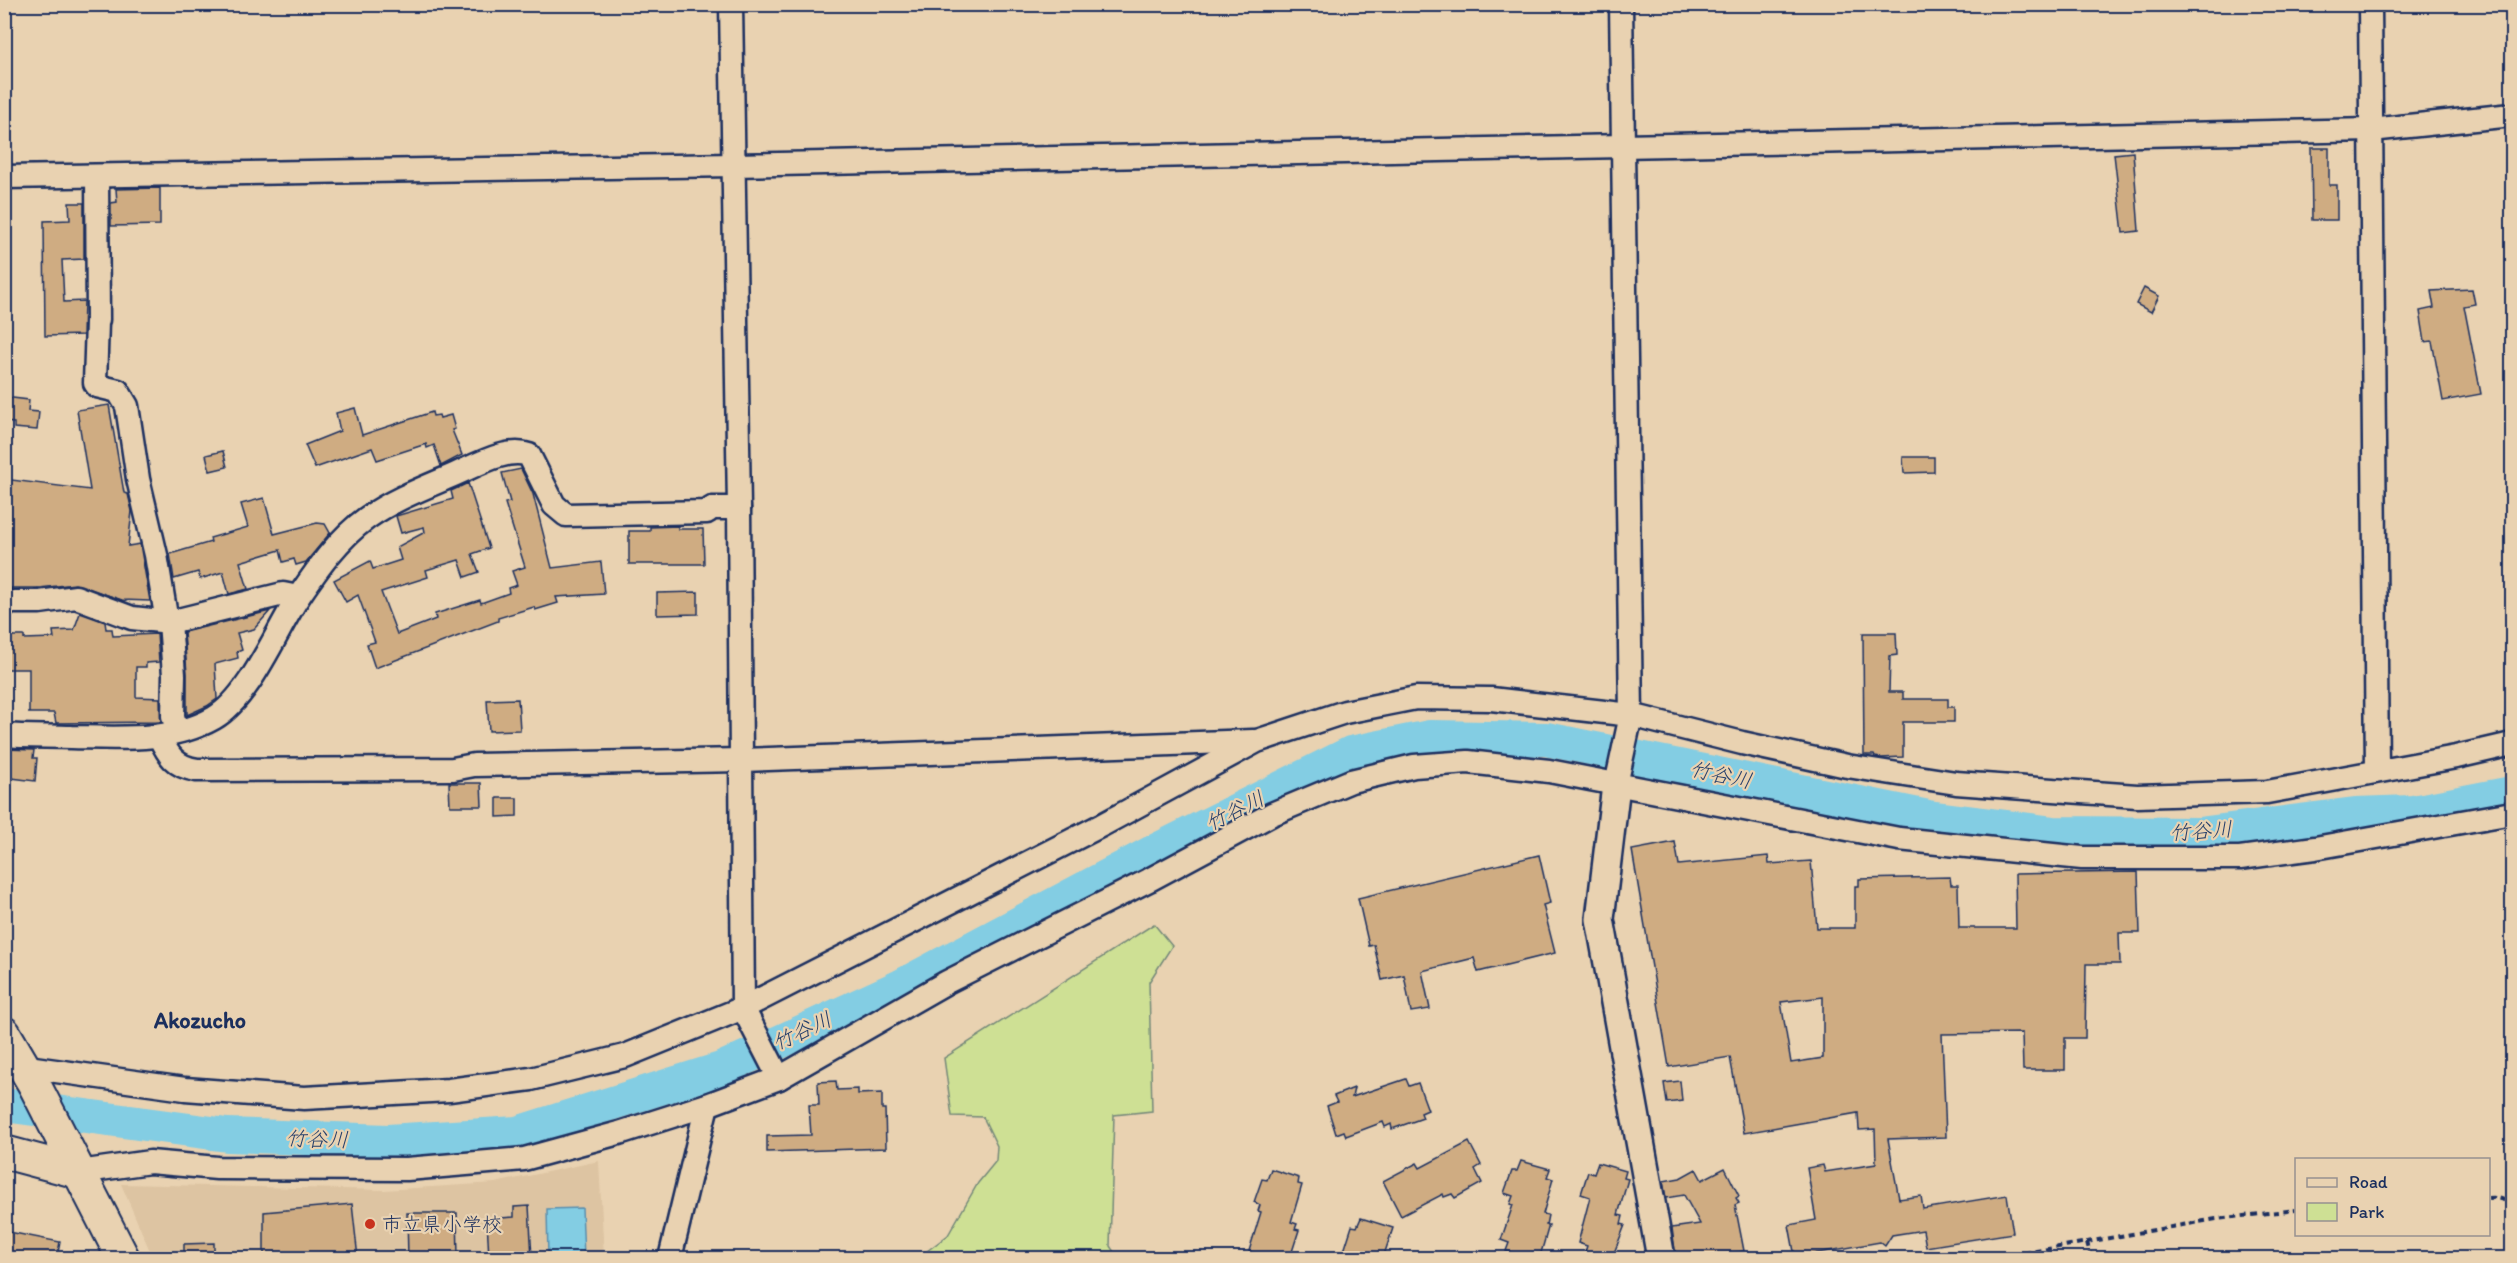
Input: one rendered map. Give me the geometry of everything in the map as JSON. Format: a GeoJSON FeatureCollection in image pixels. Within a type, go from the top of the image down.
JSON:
{"type":"FeatureCollection","features":[{"type":"Feature","properties":{"kind":"main road"},"geometry":{"type":"LineString","coordinates":[[4,1033],[21,1071],[75,1164],[123,1258]]}},
{"type":"Feature","properties":{"kind":"main road"},"geometry":{"type":"LineString","coordinates":[[4,1152],[75,1164]]}},
{"type":"Feature","properties":{"kind":"street"},"geometry":{"type":"LineString","coordinates":[[731,4],[739,507],[743,1008],[776,1073]]}},
{"type":"Feature","properties":{"kind":"street"},"geometry":{"type":"LineString","coordinates":[[1621,4],[1630,721],[1618,780],[1600,919],[1661,1258]]}},
{"type":"Feature","properties":{"kind":"street"},"geometry":{"type":"LineString","coordinates":[[2370,4],[2377,770]]}},
{"type":"Feature","properties":{"kind":"street"},"geometry":{"type":"LineString","coordinates":[[4,177],[734,165],[2371,130],[2512,116]]}},
{"type":"Feature","properties":{"kind":"street"},"geometry":{"type":"LineString","coordinates":[[97,176],[98,320],[95,383],[97,386],[118,391],[127,406],[138,479],[169,622],[174,675],[173,716],[168,734],[174,762],[184,768],[197,770],[453,769],[474,765],[742,760],[1257,741]]}},
{"type":"Feature","properties":{"kind":"street"},"geometry":{"type":"LineString","coordinates":[[4,735],[124,738],[168,734],[208,721],[233,703],[245,688],[298,597],[340,542],[366,518],[414,492],[488,460],[519,452],[529,455],[554,504],[566,515],[707,512],[712,508],[739,507]]}},
{"type":"Feature","properties":{"kind":"street"},"geometry":{"type":"LineString","coordinates":[[4,602],[40,602],[76,597],[132,618],[169,622],[283,594],[298,597]]}},
{"type":"Feature","properties":{"kind":"street"},"geometry":{"type":"LineString","coordinates":[[21,1071],[184,1089],[304,1098],[448,1090],[531,1079],[625,1056],[743,1008],[1102,825],[1257,741],[1345,712],[1416,698],[1491,699],[1630,721],[1847,766],[1956,783],[2137,796],[2267,792],[2456,757],[2512,744]]}},
{"type":"Feature","properties":{"kind":"street"},"geometry":{"type":"LineString","coordinates":[[75,1164],[150,1162],[217,1168],[396,1169],[524,1158],[609,1136],[707,1105],[776,1073],[1272,814],[1351,781],[1414,765],[1468,762],[1618,780],[1899,839],[2082,858],[2240,858],[2315,848],[2512,813]]}},
{"type":"Feature","properties":{"kind":"street"},"geometry":{"type":"LineString","coordinates":[[670,1258],[707,1105]]}},
{"type":"Feature","properties":{"kind":"path"},"geometry":{"type":"LineString","coordinates":[[2490,1198],[2496,1197],[2507,1201],[2512,1209]]}},
{"type":"Feature","properties":{"kind":"path"},"geometry":{"type":"LineString","coordinates":[[2014,1255],[2216,1220],[2295,1210]]}},
{"type":"Feature","properties":{"kind":"path"},"geometry":{"type":"LineString","coordinates":[[2088,1242],[2091,1258]]}},
{"type":"Feature","properties":{"kind":"shaded area","name":"市立県小学校"},"geometry":{"type":"Polygon","coordinates":[[[599,1161],[604,1258],[153,1258],[121,1184],[384,1190],[495,1183],[599,1161]]]}},
{"type":"Feature","properties":{"kind":"green space"},"geometry":{"type":"Polygon","coordinates":[[[1154,924],[1172,946],[1149,982],[1152,1111],[1114,1115],[1110,1246],[1118,1258],[918,1258],[948,1235],[978,1183],[996,1161],[997,1146],[983,1117],[952,1116],[944,1058],[1154,924]]]}},
{"type":"Feature","properties":{"kind":"water"},"geometry":{"type":"Polygon","coordinates":[[[582,1208],[584,1258],[548,1258],[547,1209],[582,1208]]]}},
{"type":"Feature","properties":{"kind":"building"},"geometry":{"type":"Polygon","coordinates":[[[2311,148],[2329,148],[2329,185],[2337,185],[2337,220],[2312,220],[2311,148]]]}},
{"type":"Feature","properties":{"kind":"building"},"geometry":{"type":"Polygon","coordinates":[[[2133,152],[2139,231],[2123,233],[2114,154],[2133,152]]]}},
{"type":"Feature","properties":{"kind":"building"},"geometry":{"type":"Polygon","coordinates":[[[160,188],[160,225],[111,226],[111,203],[117,202],[116,189],[160,188]]]}},
{"type":"Feature","properties":{"kind":"building"},"geometry":{"type":"Polygon","coordinates":[[[69,203],[84,203],[84,259],[62,260],[64,302],[84,301],[83,335],[45,336],[44,221],[70,220],[69,203]]]}},
{"type":"Feature","properties":{"kind":"building"},"geometry":{"type":"Polygon","coordinates":[[[2144,288],[2159,296],[2151,312],[2136,304],[2144,288]]]}},
{"type":"Feature","properties":{"kind":"building"},"geometry":{"type":"Polygon","coordinates":[[[2472,289],[2475,304],[2464,306],[2481,394],[2443,401],[2432,341],[2425,342],[2420,311],[2434,308],[2431,291],[2472,289]]]}},
{"type":"Feature","properties":{"kind":"building"},"geometry":{"type":"Polygon","coordinates":[[[4,397],[29,400],[28,411],[39,412],[37,430],[14,428],[14,423],[4,422],[4,397]]]}},
{"type":"Feature","properties":{"kind":"building"},"geometry":{"type":"Polygon","coordinates":[[[109,405],[124,493],[128,494],[132,511],[128,546],[140,544],[150,601],[122,600],[75,584],[39,588],[4,588],[4,479],[90,490],[77,410],[109,405]]]}},
{"type":"Feature","properties":{"kind":"building"},"geometry":{"type":"Polygon","coordinates":[[[355,408],[362,435],[432,412],[433,416],[439,415],[440,418],[451,415],[455,429],[452,430],[462,455],[441,466],[434,445],[427,448],[426,444],[377,460],[372,448],[315,468],[305,445],[340,431],[336,413],[355,408]]]}},
{"type":"Feature","properties":{"kind":"building"},"geometry":{"type":"Polygon","coordinates":[[[223,451],[227,467],[210,471],[206,455],[223,451]]]}},
{"type":"Feature","properties":{"kind":"building"},"geometry":{"type":"Polygon","coordinates":[[[1903,457],[1934,457],[1934,472],[1904,473],[1903,457]]]}},
{"type":"Feature","properties":{"kind":"building"},"geometry":{"type":"Polygon","coordinates":[[[521,469],[533,494],[552,568],[601,562],[604,594],[556,597],[558,603],[535,610],[534,607],[498,618],[498,621],[375,668],[367,644],[375,642],[358,595],[346,602],[334,580],[370,561],[373,569],[401,560],[397,547],[425,532],[424,527],[401,533],[396,516],[453,499],[451,491],[468,483],[489,548],[472,554],[479,572],[465,577],[459,560],[426,570],[428,577],[381,592],[397,634],[436,619],[435,614],[480,600],[481,603],[509,593],[508,588],[517,585],[512,571],[525,567],[505,503],[510,502],[502,473],[521,469]]]}},
{"type":"Feature","properties":{"kind":"building"},"geometry":{"type":"Polygon","coordinates":[[[264,498],[274,534],[317,523],[325,524],[330,533],[306,562],[296,565],[294,559],[283,562],[280,550],[240,562],[248,589],[229,594],[223,572],[200,579],[198,572],[174,579],[170,554],[211,542],[210,538],[248,527],[241,504],[264,498]]]}},
{"type":"Feature","properties":{"kind":"building"},"geometry":{"type":"Polygon","coordinates":[[[678,526],[678,529],[703,529],[704,564],[629,564],[629,531],[650,531],[650,527],[678,526]]]}},
{"type":"Feature","properties":{"kind":"building"},"geometry":{"type":"Polygon","coordinates":[[[698,592],[698,614],[657,615],[657,593],[698,592]]]}},
{"type":"Feature","properties":{"kind":"building"},"geometry":{"type":"Polygon","coordinates":[[[270,611],[254,629],[237,633],[242,650],[237,652],[238,658],[215,664],[217,699],[187,715],[184,632],[270,611]]]}},
{"type":"Feature","properties":{"kind":"building"},"geometry":{"type":"Polygon","coordinates":[[[80,613],[105,622],[106,629],[112,629],[113,636],[157,634],[159,662],[146,663],[146,667],[136,667],[136,697],[160,698],[161,722],[56,723],[54,713],[29,713],[29,669],[4,669],[4,636],[24,636],[24,639],[54,638],[53,631],[74,630],[80,613]]]}},
{"type":"Feature","properties":{"kind":"building"},"geometry":{"type":"Polygon","coordinates":[[[1863,633],[1896,633],[1897,655],[1890,656],[1889,692],[1903,692],[1903,699],[1948,699],[1948,707],[1954,707],[1954,722],[1903,722],[1903,757],[1881,758],[1864,755],[1863,633]]]}},
{"type":"Feature","properties":{"kind":"building"},"geometry":{"type":"Polygon","coordinates":[[[518,699],[520,730],[489,731],[487,700],[518,699]]]}},
{"type":"Feature","properties":{"kind":"building"},"geometry":{"type":"Polygon","coordinates":[[[4,749],[34,750],[33,758],[37,758],[35,781],[4,777],[4,749]]]}},
{"type":"Feature","properties":{"kind":"building"},"geometry":{"type":"Polygon","coordinates":[[[449,783],[481,783],[482,806],[450,806],[449,783]]]}},
{"type":"Feature","properties":{"kind":"building"},"geometry":{"type":"Polygon","coordinates":[[[497,798],[517,798],[517,816],[497,817],[497,798]]]}},
{"type":"Feature","properties":{"kind":"building"},"geometry":{"type":"Polygon","coordinates":[[[1675,842],[1679,865],[1768,856],[1769,864],[1811,861],[1817,928],[1855,928],[1855,886],[1859,886],[1859,879],[1950,877],[1951,885],[1958,885],[1959,928],[2016,928],[2015,874],[2138,872],[2140,933],[2119,933],[2120,964],[2086,964],[2085,1038],[2065,1038],[2065,1070],[2023,1070],[2022,1033],[1942,1034],[1946,1137],[1888,1139],[1899,1199],[1921,1196],[1923,1209],[2007,1195],[2013,1233],[1926,1247],[1923,1230],[1892,1235],[1885,1246],[1880,1242],[1795,1257],[1789,1225],[1816,1220],[1807,1168],[1823,1165],[1825,1172],[1876,1164],[1875,1129],[1859,1130],[1858,1113],[1744,1133],[1730,1057],[1669,1067],[1632,850],[1675,842]],[[1823,997],[1781,1002],[1791,1063],[1823,1058],[1823,997]]]}},
{"type":"Feature","properties":{"kind":"building"},"geometry":{"type":"Polygon","coordinates":[[[1539,855],[1550,903],[1543,905],[1555,953],[1478,972],[1474,958],[1422,971],[1430,1009],[1411,1012],[1404,975],[1382,980],[1374,945],[1369,946],[1358,898],[1539,855]]]}},
{"type":"Feature","properties":{"kind":"building"},"geometry":{"type":"Polygon","coordinates":[[[1406,1079],[1409,1086],[1418,1083],[1428,1110],[1421,1113],[1423,1118],[1392,1129],[1391,1124],[1385,1127],[1383,1122],[1346,1136],[1344,1131],[1336,1134],[1327,1106],[1337,1102],[1334,1096],[1354,1088],[1352,1097],[1406,1079]]]}},
{"type":"Feature","properties":{"kind":"building"},"geometry":{"type":"Polygon","coordinates":[[[836,1081],[837,1090],[858,1089],[858,1094],[882,1093],[882,1109],[885,1109],[886,1148],[767,1152],[767,1136],[811,1135],[809,1105],[819,1105],[818,1082],[836,1081]]]}},
{"type":"Feature","properties":{"kind":"building"},"geometry":{"type":"Polygon","coordinates":[[[1680,1081],[1682,1101],[1667,1103],[1664,1083],[1680,1081]]]}},
{"type":"Feature","properties":{"kind":"building"},"geometry":{"type":"Polygon","coordinates":[[[1469,1142],[1481,1165],[1475,1169],[1482,1183],[1455,1198],[1452,1194],[1444,1197],[1443,1194],[1401,1216],[1383,1181],[1417,1163],[1420,1168],[1469,1142]]]}},
{"type":"Feature","properties":{"kind":"building"},"geometry":{"type":"Polygon","coordinates":[[[1521,1161],[1550,1169],[1547,1177],[1553,1179],[1543,1214],[1548,1215],[1546,1225],[1549,1225],[1541,1253],[1537,1253],[1535,1258],[1506,1251],[1509,1243],[1501,1240],[1513,1205],[1510,1204],[1513,1196],[1504,1193],[1512,1171],[1517,1171],[1521,1161]]]}},
{"type":"Feature","properties":{"kind":"building"},"geometry":{"type":"Polygon","coordinates":[[[1598,1163],[1626,1171],[1624,1178],[1628,1179],[1618,1215],[1623,1216],[1621,1224],[1625,1225],[1612,1258],[1584,1255],[1587,1246],[1578,1243],[1590,1197],[1581,1194],[1588,1172],[1594,1174],[1598,1163]]]}},
{"type":"Feature","properties":{"kind":"building"},"geometry":{"type":"Polygon","coordinates":[[[1725,1168],[1739,1196],[1736,1198],[1739,1203],[1735,1205],[1744,1251],[1706,1258],[1676,1258],[1672,1228],[1700,1224],[1684,1195],[1666,1198],[1663,1181],[1680,1178],[1696,1169],[1702,1180],[1725,1168]]]}},
{"type":"Feature","properties":{"kind":"building"},"geometry":{"type":"Polygon","coordinates":[[[1271,1169],[1299,1178],[1298,1184],[1302,1185],[1291,1222],[1297,1224],[1295,1229],[1299,1230],[1290,1258],[1255,1258],[1257,1254],[1249,1251],[1261,1212],[1258,1211],[1260,1205],[1254,1202],[1262,1179],[1267,1180],[1271,1169]]]}},
{"type":"Feature","properties":{"kind":"building"},"geometry":{"type":"Polygon","coordinates":[[[352,1204],[358,1258],[264,1258],[264,1212],[352,1204]]]}},
{"type":"Feature","properties":{"kind":"building"},"geometry":{"type":"Polygon","coordinates":[[[529,1206],[532,1258],[489,1258],[487,1219],[514,1217],[514,1207],[529,1206]]]}},
{"type":"Feature","properties":{"kind":"building"},"geometry":{"type":"Polygon","coordinates":[[[407,1213],[457,1213],[458,1258],[408,1258],[407,1213]]]}},
{"type":"Feature","properties":{"kind":"building"},"geometry":{"type":"Polygon","coordinates":[[[1361,1218],[1393,1228],[1383,1258],[1348,1258],[1350,1253],[1344,1251],[1352,1226],[1357,1227],[1361,1218]]]}},
{"type":"Feature","properties":{"kind":"building"},"geometry":{"type":"Polygon","coordinates":[[[4,1231],[60,1242],[57,1258],[4,1258],[4,1231]]]}},
{"type":"Feature","properties":{"kind":"building"},"geometry":{"type":"Polygon","coordinates":[[[214,1243],[214,1258],[184,1258],[184,1244],[214,1243]]]}},
{"type":"Feature","properties":{"kind":"waterway","name":"竹谷川"},"geometry":{"type":"LineString","coordinates":[[4,1105],[227,1135],[388,1141],[517,1133],[721,1069],[899,987],[1149,854],[1351,753],[1430,737],[1546,739],[1928,817],[2054,833],[2199,834],[2355,814],[2413,812],[2512,793]]}},
{"type":"Feature","properties":{"kind":"place","name":"市立県小学校"},"geometry":{"type":"Point","coordinates":[370,1224]}},
{"type":"Feature","properties":{"kind":"district","name":"Akozucho"},"geometry":{"type":"Point","coordinates":[200,1020]}}]}
